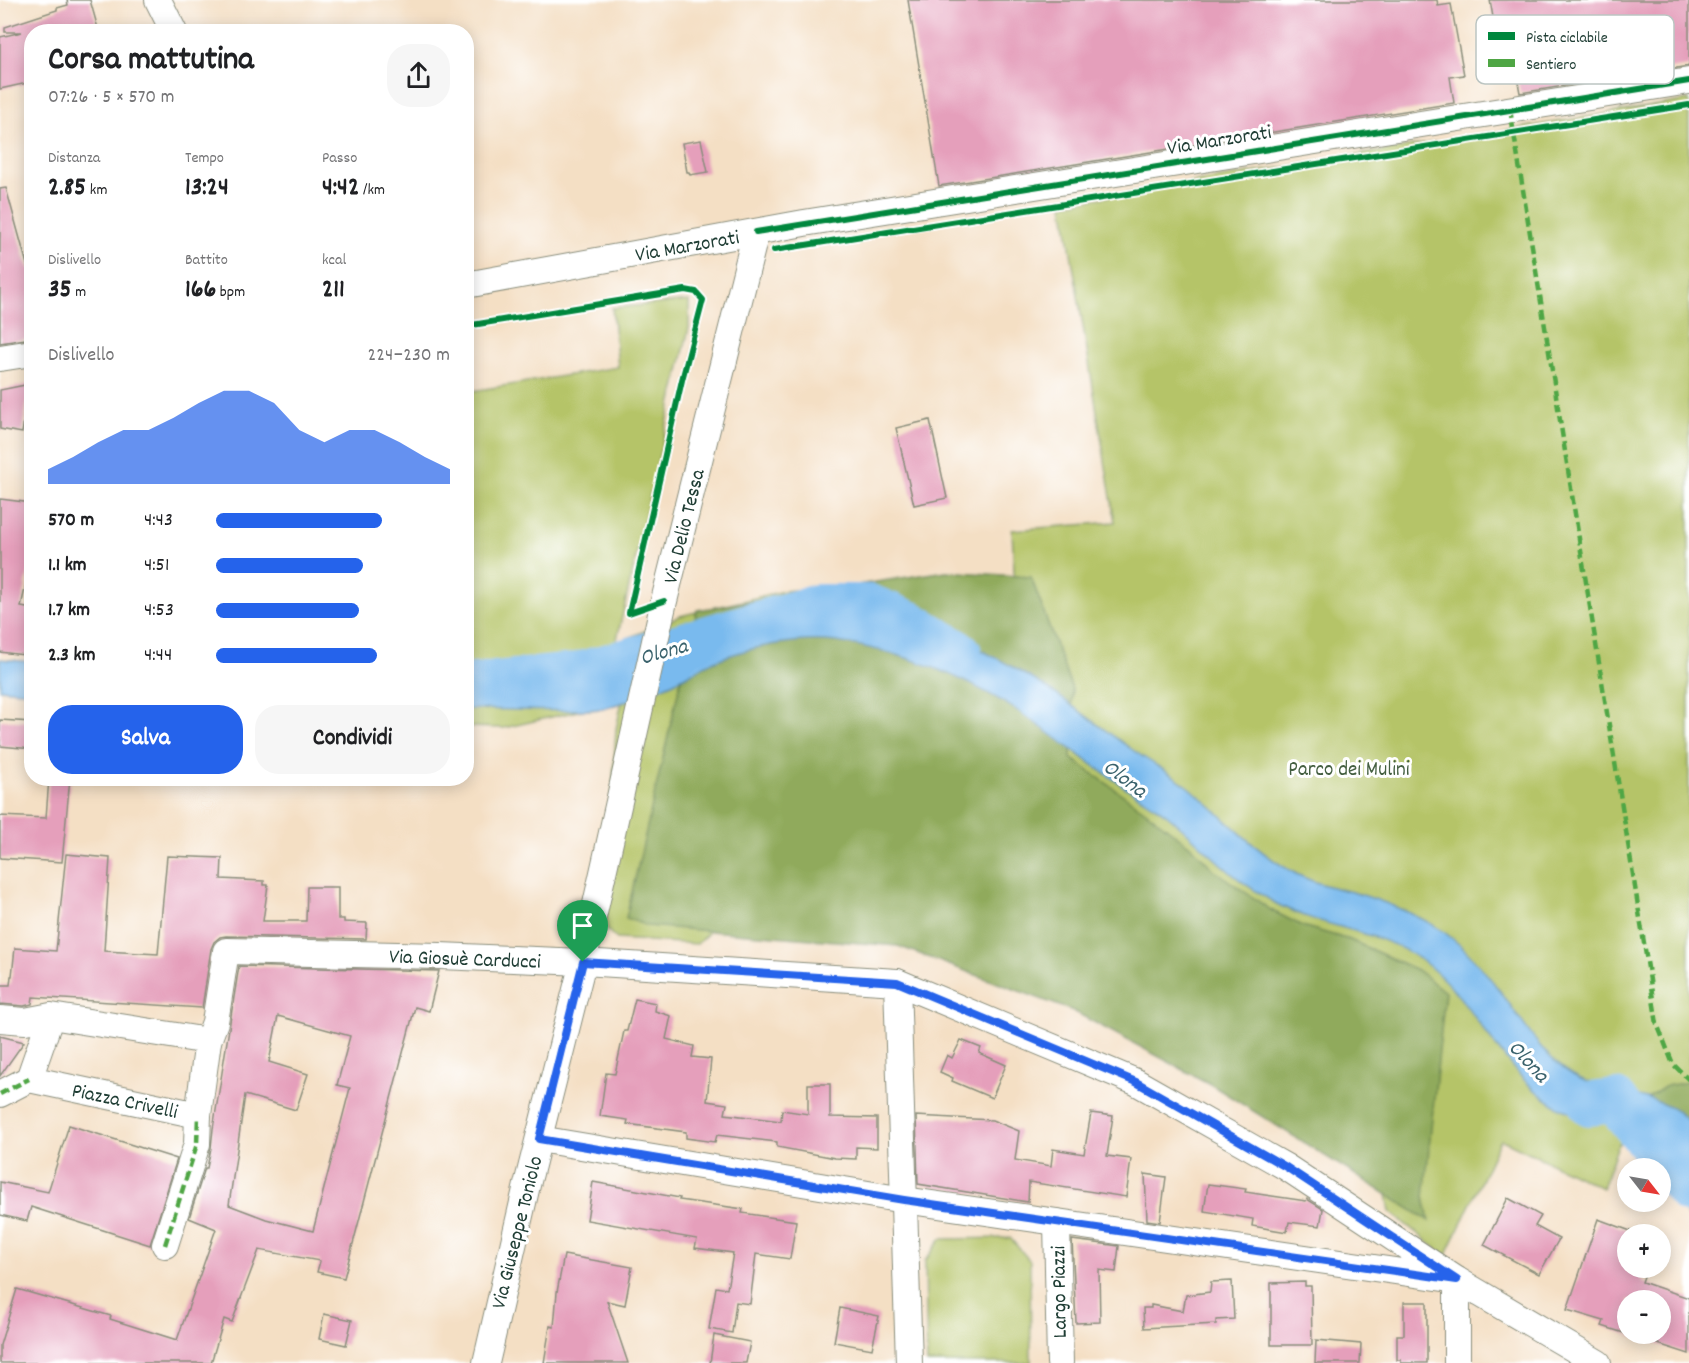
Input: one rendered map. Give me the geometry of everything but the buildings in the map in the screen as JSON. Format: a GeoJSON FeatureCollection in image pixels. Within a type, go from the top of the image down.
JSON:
{"type":"FeatureCollection","features":[{"type":"Feature","properties":{"kind":"street"},"geometry":{"type":"LineString","coordinates":[[158,0],[170,24]]}},
{"type":"Feature","properties":{"kind":"street","name":"Via Marzorati"},"geometry":{"type":"LineString","coordinates":[[1674,83],[1689,81]]}},
{"type":"Feature","properties":{"kind":"street","name":"Via Marzorati"},"geometry":{"type":"LineString","coordinates":[[474,284],[756,232],[1670,84]]}},
{"type":"Feature","properties":{"kind":"street","name":"Via Delio Tessa"},"geometry":{"type":"LineString","coordinates":[[583,962],[664,601],[756,232]]}},
{"type":"Feature","properties":{"kind":"street"},"geometry":{"type":"LineString","coordinates":[[0,358],[24,354]]}},
{"type":"Feature","properties":{"kind":"street","name":"Via Giosuè Carducci"},"geometry":{"type":"LineString","coordinates":[[208,1041],[215,1022],[226,951],[583,962],[897,982],[1136,1082],[1286,1167],[1457,1280],[1598,1363]]}},
{"type":"Feature","properties":{"kind":"street","name":"Via Giuseppe Toniolo"},"geometry":{"type":"LineString","coordinates":[[486,1363],[583,962]]}},
{"type":"Feature","properties":{"kind":"street"},"geometry":{"type":"LineString","coordinates":[[897,982],[909,1363]]}},
{"type":"Feature","properties":{"kind":"street"},"geometry":{"type":"LineString","coordinates":[[0,1094],[28,1079],[51,1016]]}},
{"type":"Feature","properties":{"kind":"street"},"geometry":{"type":"LineString","coordinates":[[0,1019],[25,1021],[51,1016],[208,1041]]}},
{"type":"Feature","properties":{"kind":"street","name":"Piazza Crivelli"},"geometry":{"type":"LineString","coordinates":[[28,1079],[198,1115],[208,1041]]}},
{"type":"Feature","properties":{"kind":"street"},"geometry":{"type":"LineString","coordinates":[[165,1245],[196,1144],[198,1115]]}},
{"type":"Feature","properties":{"kind":"street"},"geometry":{"type":"LineString","coordinates":[[539,1139],[904,1200],[1457,1280],[1457,1363]]}},
{"type":"Feature","properties":{"kind":"street","name":"Largo Piazzi"},"geometry":{"type":"LineString","coordinates":[[1057,1222],[1060,1363]]}},
{"type":"Feature","properties":{"kind":"green space","name":"Parco dei Mulini"},"geometry":{"type":"Polygon","coordinates":[[[1689,100],[1689,1181],[1671,1165],[1671,1158],[1663,1158],[1649,1146],[1636,1140],[1619,1143],[1602,1188],[1500,1140],[1446,1256],[1390,1212],[1385,1183],[1228,1086],[1094,1020],[893,936],[719,922],[697,944],[617,939],[607,930],[605,916],[616,729],[623,696],[608,704],[504,728],[474,727],[474,391],[618,367],[612,308],[689,301],[689,328],[616,643],[680,616],[784,591],[814,588],[865,588],[1017,633],[1012,530],[1115,522],[1063,204],[1689,100]]]}},
{"type":"Feature","properties":{"kind":"green space"},"geometry":{"type":"Polygon","coordinates":[[[946,571],[1031,577],[1072,689],[1071,758],[1147,812],[1194,849],[1215,871],[1271,910],[1302,926],[1350,940],[1417,970],[1445,992],[1424,1197],[1429,1221],[1210,1084],[1073,1011],[898,946],[647,926],[626,918],[697,610],[946,571]]]}},
{"type":"Feature","properties":{"kind":"green space"},"geometry":{"type":"Polygon","coordinates":[[[1689,1083],[1689,1219],[1671,1191],[1671,1158],[1650,1158],[1628,1124],[1649,1097],[1666,1086],[1689,1083]]]}},
{"type":"Feature","properties":{"kind":"green space"},"geometry":{"type":"Polygon","coordinates":[[[1010,1238],[1030,1261],[1031,1363],[927,1363],[925,1261],[941,1239],[1010,1238]]]}},
{"type":"Feature","properties":{"kind":"water"},"geometry":{"type":"Polygon","coordinates":[[[848,609],[882,614],[911,622],[964,642],[1044,686],[1137,753],[1182,782],[1263,853],[1291,871],[1321,884],[1386,903],[1441,930],[1465,950],[1500,991],[1542,1048],[1562,1067],[1586,1081],[1666,1105],[1689,1122],[1689,1171],[1674,1151],[1655,1136],[1633,1126],[1568,1111],[1555,1105],[1535,1090],[1501,1053],[1457,994],[1421,960],[1385,941],[1307,917],[1270,900],[1217,861],[1166,814],[1015,709],[973,685],[929,666],[861,646],[822,641],[790,642],[773,644],[726,657],[658,689],[604,708],[547,711],[474,709],[474,681],[598,674],[635,667],[681,642],[753,619],[848,609]]]}},
{"type":"Feature","properties":{"kind":"water"},"geometry":{"type":"Polygon","coordinates":[[[0,659],[24,661],[24,691],[0,689],[0,659]]]}},
{"type":"Feature","properties":{"kind":"waterway","name":"Olona"},"geometry":{"type":"LineString","coordinates":[[474,685],[575,675],[817,606],[870,606],[909,622],[960,653]]}},
{"type":"Feature","properties":{"kind":"waterway","name":"Olona"},"geometry":{"type":"LineString","coordinates":[[1590,1104],[1615,1101],[1689,1192]]}},
{"type":"Feature","properties":{"kind":"marked path"},"geometry":{"type":"LineString","coordinates":[[1510,109],[1657,1024],[1673,1064],[1689,1080]]}},
{"type":"Feature","properties":{"kind":"marked path"},"geometry":{"type":"LineString","coordinates":[[0,1094],[29,1079]]}},
{"type":"Feature","properties":{"kind":"marked path"},"geometry":{"type":"LineString","coordinates":[[165,1245],[197,1144],[198,1115]]}},
{"type":"Feature","properties":{"kind":"cycle path"},"geometry":{"type":"LineString","coordinates":[[1674,83],[1689,81]]}},
{"type":"Feature","properties":{"kind":"cycle path"},"geometry":{"type":"LineString","coordinates":[[756,232],[1670,84]]}},
{"type":"Feature","properties":{"kind":"cycle path"},"geometry":{"type":"LineString","coordinates":[[774,250],[1689,105]]}},
{"type":"Feature","properties":{"kind":"cycle path"},"geometry":{"type":"LineString","coordinates":[[474,325],[685,290],[696,292],[703,300],[682,380],[629,613],[664,601]]}},
{"type":"Feature","properties":{"kind":"route"},"geometry":{"type":"LineString","coordinates":[[583,962],[897,982],[1136,1082],[1286,1167],[1457,1280],[904,1200],[539,1139],[583,962]]}}]}
